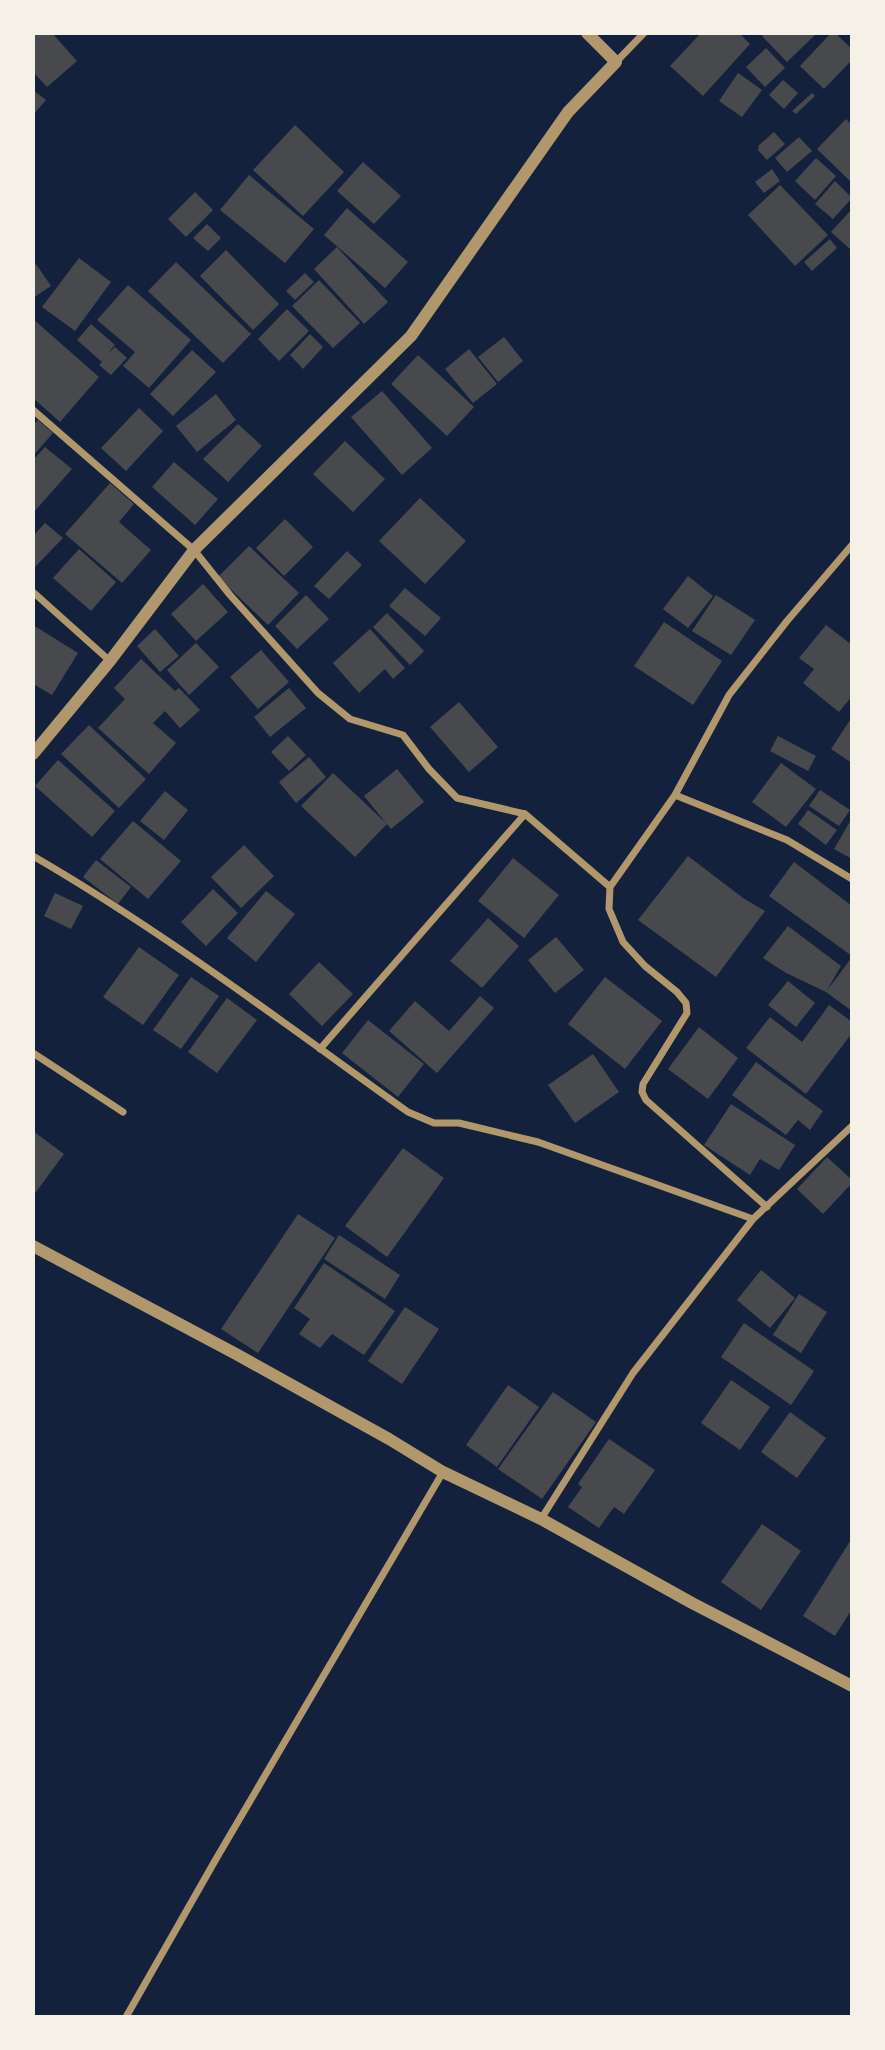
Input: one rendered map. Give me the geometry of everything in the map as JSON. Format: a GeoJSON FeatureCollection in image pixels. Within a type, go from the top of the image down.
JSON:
{"type":"FeatureCollection","features":[{"type":"Feature","properties":{"kind":"street"},"geometry":{"type":"LineString","coordinates":[[587,33],[617,62]]}},
{"type":"Feature","properties":{"kind":"street"},"geometry":{"type":"LineString","coordinates":[[33,754],[110,660],[194,550],[411,336],[568,111],[644,33]]}},
{"type":"Feature","properties":{"kind":"street"},"geometry":{"type":"LineString","coordinates":[[33,410],[194,550],[230,595],[318,693],[350,719],[403,735],[429,769],[457,798],[525,814],[610,887]]}},
{"type":"Feature","properties":{"kind":"street"},"geometry":{"type":"LineString","coordinates":[[767,1207],[646,1100],[642,1092],[643,1084],[687,1013],[686,1003],[677,992],[645,966],[624,942],[609,909],[610,887],[675,795],[729,695],[852,545]]}},
{"type":"Feature","properties":{"kind":"street"},"geometry":{"type":"LineString","coordinates":[[33,592],[110,660]]}},
{"type":"Feature","properties":{"kind":"street"},"geometry":{"type":"LineString","coordinates":[[675,795],[787,840],[852,879]]}},
{"type":"Feature","properties":{"kind":"street"},"geometry":{"type":"LineString","coordinates":[[320,1049],[525,814]]}},
{"type":"Feature","properties":{"kind":"street"},"geometry":{"type":"LineString","coordinates":[[33,856],[99,894],[408,1112],[433,1123],[459,1124],[538,1142],[753,1219]]}},
{"type":"Feature","properties":{"kind":"street"},"geometry":{"type":"LineString","coordinates":[[33,1053],[123,1112]]}},
{"type":"Feature","properties":{"kind":"street"},"geometry":{"type":"LineString","coordinates":[[541,1519],[633,1373],[753,1219],[852,1126]]}},
{"type":"Feature","properties":{"kind":"street"},"geometry":{"type":"LineString","coordinates":[[33,1246],[294,1386],[443,1472],[541,1519],[691,1603],[852,1686]]}},
{"type":"Feature","properties":{"kind":"street"},"geometry":{"type":"LineString","coordinates":[[126,2017],[222,1847],[443,1472]]}},
{"type":"Feature","properties":{"kind":"building"},"geometry":{"type":"Polygon","coordinates":[[[33,33],[52,33],[77,61],[47,87],[33,72],[33,33]]]}},
{"type":"Feature","properties":{"kind":"building"},"geometry":{"type":"Polygon","coordinates":[[[701,33],[739,33],[750,44],[703,96],[670,66],[701,33]]]}},
{"type":"Feature","properties":{"kind":"building"},"geometry":{"type":"Polygon","coordinates":[[[766,33],[817,33],[787,62],[762,36],[766,33]]]}},
{"type":"Feature","properties":{"kind":"building"},"geometry":{"type":"Polygon","coordinates":[[[831,33],[835,33],[852,49],[852,60],[824,89],[800,66],[831,33]]]}},
{"type":"Feature","properties":{"kind":"building"},"geometry":{"type":"Polygon","coordinates":[[[766,48],[785,68],[765,87],[746,67],[766,48]]]}},
{"type":"Feature","properties":{"kind":"building"},"geometry":{"type":"Polygon","coordinates":[[[738,73],[762,90],[742,117],[719,101],[738,73]]]}},
{"type":"Feature","properties":{"kind":"building"},"geometry":{"type":"Polygon","coordinates":[[[783,80],[798,93],[784,109],[769,95],[783,80]]]}},
{"type":"Feature","properties":{"kind":"building"},"geometry":{"type":"Polygon","coordinates":[[[33,90],[46,100],[33,115],[33,90]]]}},
{"type":"Feature","properties":{"kind":"building"},"geometry":{"type":"Polygon","coordinates":[[[812,93],[815,96],[796,114],[792,111],[812,93]]]}},
{"type":"Feature","properties":{"kind":"building"},"geometry":{"type":"Polygon","coordinates":[[[846,119],[852,125],[852,183],[817,149],[846,119]]]}},
{"type":"Feature","properties":{"kind":"building"},"geometry":{"type":"Polygon","coordinates":[[[295,125],[344,172],[303,216],[253,170],[295,125]]]}},
{"type":"Feature","properties":{"kind":"building"},"geometry":{"type":"Polygon","coordinates":[[[774,132],[785,144],[767,160],[758,150],[759,145],[774,132]]]}},
{"type":"Feature","properties":{"kind":"building"},"geometry":{"type":"Polygon","coordinates":[[[799,137],[812,151],[787,172],[775,158],[799,137]]]}},
{"type":"Feature","properties":{"kind":"building"},"geometry":{"type":"Polygon","coordinates":[[[816,158],[836,176],[815,200],[795,181],[816,158]]]}},
{"type":"Feature","properties":{"kind":"building"},"geometry":{"type":"Polygon","coordinates":[[[363,162],[401,196],[374,224],[337,191],[363,162]]]}},
{"type":"Feature","properties":{"kind":"building"},"geometry":{"type":"Polygon","coordinates":[[[772,169],[780,181],[764,193],[755,182],[772,169]]]}},
{"type":"Feature","properties":{"kind":"building"},"geometry":{"type":"Polygon","coordinates":[[[249,175],[314,229],[285,263],[220,210],[249,175]]]}},
{"type":"Feature","properties":{"kind":"building"},"geometry":{"type":"Polygon","coordinates":[[[835,181],[852,198],[833,219],[815,204],[835,181]]]}},
{"type":"Feature","properties":{"kind":"building"},"geometry":{"type":"Polygon","coordinates":[[[780,185],[828,235],[795,266],[748,215],[780,185]]]}},
{"type":"Feature","properties":{"kind":"building"},"geometry":{"type":"Polygon","coordinates":[[[195,192],[213,210],[186,237],[168,219],[195,192]]]}},
{"type":"Feature","properties":{"kind":"building"},"geometry":{"type":"Polygon","coordinates":[[[347,208],[408,262],[385,288],[324,235],[347,208]]]}},
{"type":"Feature","properties":{"kind":"building"},"geometry":{"type":"Polygon","coordinates":[[[852,209],[852,247],[850,249],[831,232],[852,209]]]}},
{"type":"Feature","properties":{"kind":"building"},"geometry":{"type":"Polygon","coordinates":[[[207,224],[221,238],[208,251],[193,238],[207,224]]]}},
{"type":"Feature","properties":{"kind":"building"},"geometry":{"type":"Polygon","coordinates":[[[830,239],[837,248],[812,271],[804,262],[830,239]]]}},
{"type":"Feature","properties":{"kind":"building"},"geometry":{"type":"Polygon","coordinates":[[[337,247],[388,302],[364,324],[314,269],[337,247]]]}},
{"type":"Feature","properties":{"kind":"building"},"geometry":{"type":"Polygon","coordinates":[[[226,250],[279,304],[253,330],[200,276],[226,250]]]}},
{"type":"Feature","properties":{"kind":"building"},"geometry":{"type":"Polygon","coordinates":[[[79,258],[111,282],[75,331],[42,307],[79,258]]]}},
{"type":"Feature","properties":{"kind":"building"},"geometry":{"type":"Polygon","coordinates":[[[176,262],[251,334],[223,363],[148,291],[176,262]]]}},
{"type":"Feature","properties":{"kind":"building"},"geometry":{"type":"Polygon","coordinates":[[[36,264],[51,286],[33,298],[33,266],[36,264]]]}},
{"type":"Feature","properties":{"kind":"building"},"geometry":{"type":"Polygon","coordinates":[[[305,273],[314,282],[295,300],[286,291],[305,273]]]}},
{"type":"Feature","properties":{"kind":"building"},"geometry":{"type":"Polygon","coordinates":[[[319,280],[360,323],[333,348],[292,306],[319,280]]]}},
{"type":"Feature","properties":{"kind":"building"},"geometry":{"type":"Polygon","coordinates":[[[128,285],[191,340],[149,388],[123,366],[135,352],[97,320],[128,285]]]}},
{"type":"Feature","properties":{"kind":"building"},"geometry":{"type":"Polygon","coordinates":[[[287,309],[309,331],[279,361],[258,339],[287,309]]]}},
{"type":"Feature","properties":{"kind":"building"},"geometry":{"type":"Polygon","coordinates":[[[33,319],[99,377],[60,422],[33,398],[33,319]]]}},
{"type":"Feature","properties":{"kind":"building"},"geometry":{"type":"Polygon","coordinates":[[[91,324],[115,345],[107,354],[115,347],[127,358],[111,375],[99,365],[102,362],[77,340],[91,324]]]}},
{"type":"Feature","properties":{"kind":"building"},"geometry":{"type":"Polygon","coordinates":[[[310,334],[323,347],[303,369],[290,355],[310,334]]]}},
{"type":"Feature","properties":{"kind":"building"},"geometry":{"type":"Polygon","coordinates":[[[504,337],[523,361],[498,382],[478,357],[504,337]]]}},
{"type":"Feature","properties":{"kind":"building"},"geometry":{"type":"Polygon","coordinates":[[[469,349],[497,384],[473,403],[445,369],[469,349]]]}},
{"type":"Feature","properties":{"kind":"building"},"geometry":{"type":"Polygon","coordinates":[[[192,350],[216,372],[173,416],[150,394],[192,350]]]}},
{"type":"Feature","properties":{"kind":"building"},"geometry":{"type":"Polygon","coordinates":[[[418,355],[474,407],[447,436],[391,384],[418,355]]]}},
{"type":"Feature","properties":{"kind":"building"},"geometry":{"type":"Polygon","coordinates":[[[382,391],[432,448],[402,475],[351,417],[382,391]]]}},
{"type":"Feature","properties":{"kind":"building"},"geometry":{"type":"Polygon","coordinates":[[[216,394],[236,420],[197,452],[176,426],[216,394]]]}},
{"type":"Feature","properties":{"kind":"building"},"geometry":{"type":"Polygon","coordinates":[[[139,408],[163,431],[126,471],[101,448],[139,408]]]}},
{"type":"Feature","properties":{"kind":"building"},"geometry":{"type":"Polygon","coordinates":[[[38,420],[53,433],[33,456],[33,425],[38,420]]]}},
{"type":"Feature","properties":{"kind":"building"},"geometry":{"type":"Polygon","coordinates":[[[238,424],[262,446],[228,482],[203,459],[238,424]]]}},
{"type":"Feature","properties":{"kind":"building"},"geometry":{"type":"Polygon","coordinates":[[[345,441],[385,479],[353,512],[313,474],[345,441]]]}},
{"type":"Feature","properties":{"kind":"building"},"geometry":{"type":"Polygon","coordinates":[[[45,447],[72,469],[33,513],[33,460],[45,447]]]}},
{"type":"Feature","properties":{"kind":"building"},"geometry":{"type":"Polygon","coordinates":[[[174,462],[218,499],[195,525],[152,487],[174,462]]]}},
{"type":"Feature","properties":{"kind":"building"},"geometry":{"type":"Polygon","coordinates":[[[110,483],[134,504],[119,522],[151,550],[122,583],[65,534],[110,483]]]}},
{"type":"Feature","properties":{"kind":"building"},"geometry":{"type":"Polygon","coordinates":[[[420,498],[466,541],[425,584],[379,541],[420,498]]]}},
{"type":"Feature","properties":{"kind":"building"},"geometry":{"type":"Polygon","coordinates":[[[285,519],[313,547],[284,576],[256,548],[285,519]]]}},
{"type":"Feature","properties":{"kind":"building"},"geometry":{"type":"Polygon","coordinates":[[[45,523],[63,538],[33,569],[33,536],[45,523]]]}},
{"type":"Feature","properties":{"kind":"building"},"geometry":{"type":"Polygon","coordinates":[[[249,546],[299,593],[268,625],[218,577],[249,546]]]}},
{"type":"Feature","properties":{"kind":"building"},"geometry":{"type":"Polygon","coordinates":[[[79,549],[116,582],[91,611],[53,578],[79,549]]]}},
{"type":"Feature","properties":{"kind":"building"},"geometry":{"type":"Polygon","coordinates":[[[347,551],[362,565],[329,599],[314,586],[347,551]]]}},
{"type":"Feature","properties":{"kind":"building"},"geometry":{"type":"Polygon","coordinates":[[[688,576],[713,596],[688,628],[663,609],[688,576]]]}},
{"type":"Feature","properties":{"kind":"building"},"geometry":{"type":"Polygon","coordinates":[[[203,584],[228,612],[196,641],[171,614],[203,584]]]}},
{"type":"Feature","properties":{"kind":"building"},"geometry":{"type":"Polygon","coordinates":[[[405,588],[441,618],[425,636],[389,606],[405,588]]]}},
{"type":"Feature","properties":{"kind":"building"},"geometry":{"type":"Polygon","coordinates":[[[306,595],[329,619],[297,649],[275,626],[306,595]]]}},
{"type":"Feature","properties":{"kind":"building"},"geometry":{"type":"Polygon","coordinates":[[[716,595],[755,620],[731,655],[692,631],[716,595]]]}},
{"type":"Feature","properties":{"kind":"building"},"geometry":{"type":"Polygon","coordinates":[[[387,613],[424,651],[410,665],[373,627],[387,613]]]}},
{"type":"Feature","properties":{"kind":"building"},"geometry":{"type":"Polygon","coordinates":[[[664,622],[722,661],[693,705],[634,666],[664,622]]]}},
{"type":"Feature","properties":{"kind":"building"},"geometry":{"type":"Polygon","coordinates":[[[33,625],[78,653],[52,695],[33,684],[33,625]]]}},
{"type":"Feature","properties":{"kind":"building"},"geometry":{"type":"Polygon","coordinates":[[[826,625],[852,645],[852,696],[839,712],[803,683],[814,669],[799,658],[826,625]]]}},
{"type":"Feature","properties":{"kind":"building"},"geometry":{"type":"Polygon","coordinates":[[[155,629],[179,656],[160,672],[137,646],[155,629]]]}},
{"type":"Feature","properties":{"kind":"building"},"geometry":{"type":"Polygon","coordinates":[[[370,629],[405,668],[393,679],[385,669],[359,693],[333,663],[370,629]]]}},
{"type":"Feature","properties":{"kind":"building"},"geometry":{"type":"Polygon","coordinates":[[[196,643],[219,667],[189,695],[167,670],[196,643]]]}},
{"type":"Feature","properties":{"kind":"building"},"geometry":{"type":"Polygon","coordinates":[[[261,650],[289,682],[258,709],[230,677],[261,650]]]}},
{"type":"Feature","properties":{"kind":"building"},"geometry":{"type":"Polygon","coordinates":[[[141,659],[175,691],[179,688],[200,710],[180,728],[165,711],[153,723],[176,743],[149,774],[98,728],[125,699],[114,688],[141,659]]]}},
{"type":"Feature","properties":{"kind":"building"},"geometry":{"type":"Polygon","coordinates":[[[289,688],[306,708],[270,737],[254,717],[289,688]]]}},
{"type":"Feature","properties":{"kind":"building"},"geometry":{"type":"Polygon","coordinates":[[[459,702],[498,747],[469,772],[430,727],[459,702]]]}},
{"type":"Feature","properties":{"kind":"building"},"geometry":{"type":"Polygon","coordinates":[[[852,717],[852,763],[831,749],[852,717]]]}},
{"type":"Feature","properties":{"kind":"building"},"geometry":{"type":"Polygon","coordinates":[[[89,725],[146,779],[119,808],[61,754],[89,725]]]}},
{"type":"Feature","properties":{"kind":"building"},"geometry":{"type":"Polygon","coordinates":[[[288,736],[306,755],[289,771],[271,752],[288,736]]]}},
{"type":"Feature","properties":{"kind":"building"},"geometry":{"type":"Polygon","coordinates":[[[778,736],[816,756],[808,771],[770,751],[778,736]]]}},
{"type":"Feature","properties":{"kind":"building"},"geometry":{"type":"Polygon","coordinates":[[[309,757],[326,777],[296,803],[279,782],[309,757]]]}},
{"type":"Feature","properties":{"kind":"building"},"geometry":{"type":"Polygon","coordinates":[[[58,760],[115,811],[92,837],[35,786],[58,760]]]}},
{"type":"Feature","properties":{"kind":"building"},"geometry":{"type":"Polygon","coordinates":[[[781,763],[816,789],[786,827],[752,802],[781,763]]]}},
{"type":"Feature","properties":{"kind":"building"},"geometry":{"type":"Polygon","coordinates":[[[397,769],[424,802],[391,829],[364,796],[397,769]]]}},
{"type":"Feature","properties":{"kind":"building"},"geometry":{"type":"Polygon","coordinates":[[[333,773],[387,824],[355,857],[301,806],[333,773]]]}},
{"type":"Feature","properties":{"kind":"building"},"geometry":{"type":"Polygon","coordinates":[[[820,790],[850,810],[839,826],[809,806],[820,790]]]}},
{"type":"Feature","properties":{"kind":"building"},"geometry":{"type":"Polygon","coordinates":[[[165,791],[188,810],[164,840],[140,821],[165,791]]]}},
{"type":"Feature","properties":{"kind":"building"},"geometry":{"type":"Polygon","coordinates":[[[808,810],[837,830],[826,845],[798,824],[808,810]]]}},
{"type":"Feature","properties":{"kind":"building"},"geometry":{"type":"Polygon","coordinates":[[[852,818],[852,859],[834,849],[852,818]]]}},
{"type":"Feature","properties":{"kind":"building"},"geometry":{"type":"Polygon","coordinates":[[[133,821],[181,861],[148,899],[100,859],[133,821]]]}},
{"type":"Feature","properties":{"kind":"building"},"geometry":{"type":"Polygon","coordinates":[[[244,845],[274,876],[241,908],[211,877],[244,845]]]}},
{"type":"Feature","properties":{"kind":"building"},"geometry":{"type":"Polygon","coordinates":[[[688,856],[743,898],[765,911],[716,977],[638,920],[688,856]]]}},
{"type":"Feature","properties":{"kind":"building"},"geometry":{"type":"Polygon","coordinates":[[[513,858],[559,895],[524,938],[478,901],[513,858]]]}},
{"type":"Feature","properties":{"kind":"building"},"geometry":{"type":"Polygon","coordinates":[[[96,860],[131,887],[118,904],[83,877],[96,860]]]}},
{"type":"Feature","properties":{"kind":"building"},"geometry":{"type":"Polygon","coordinates":[[[794,862],[852,906],[852,956],[769,896],[794,862]]]}},
{"type":"Feature","properties":{"kind":"building"},"geometry":{"type":"Polygon","coordinates":[[[213,889],[238,913],[206,946],[181,922],[213,889]]]}},
{"type":"Feature","properties":{"kind":"building"},"geometry":{"type":"Polygon","coordinates":[[[266,891],[295,914],[256,962],[227,938],[266,891]]]}},
{"type":"Feature","properties":{"kind":"building"},"geometry":{"type":"Polygon","coordinates":[[[55,893],[83,906],[71,929],[44,916],[55,893]]]}},
{"type":"Feature","properties":{"kind":"building"},"geometry":{"type":"Polygon","coordinates":[[[488,918],[519,946],[482,988],[450,961],[488,918]]]}},
{"type":"Feature","properties":{"kind":"building"},"geometry":{"type":"Polygon","coordinates":[[[788,926],[841,966],[826,992],[786,973],[763,958],[788,926]]]}},
{"type":"Feature","properties":{"kind":"building"},"geometry":{"type":"Polygon","coordinates":[[[556,937],[584,970],[555,993],[528,960],[556,937]]]}},
{"type":"Feature","properties":{"kind":"building"},"geometry":{"type":"Polygon","coordinates":[[[139,947],[179,975],[143,1025],[103,997],[139,947]]]}},
{"type":"Feature","properties":{"kind":"building"},"geometry":{"type":"Polygon","coordinates":[[[852,957],[852,1011],[826,992],[852,957]]]}},
{"type":"Feature","properties":{"kind":"building"},"geometry":{"type":"Polygon","coordinates":[[[319,962],[353,994],[322,1026],[289,994],[319,962]]]}},
{"type":"Feature","properties":{"kind":"building"},"geometry":{"type":"Polygon","coordinates":[[[191,977],[219,996],[181,1049],[153,1030],[191,977]]]}},
{"type":"Feature","properties":{"kind":"building"},"geometry":{"type":"Polygon","coordinates":[[[605,977],[662,1021],[625,1069],[568,1024],[605,977]]]}},
{"type":"Feature","properties":{"kind":"building"},"geometry":{"type":"Polygon","coordinates":[[[788,981],[815,1003],[796,1027],[768,1005],[788,981]]]}},
{"type":"Feature","properties":{"kind":"building"},"geometry":{"type":"Polygon","coordinates":[[[480,996],[494,1008],[437,1073],[389,1031],[415,1001],[449,1031],[480,996]]]}},
{"type":"Feature","properties":{"kind":"building"},"geometry":{"type":"Polygon","coordinates":[[[227,998],[257,1020],[217,1073],[188,1052],[227,998]]]}},
{"type":"Feature","properties":{"kind":"building"},"geometry":{"type":"Polygon","coordinates":[[[829,1005],[852,1022],[852,1033],[806,1094],[746,1048],[770,1017],[802,1042],[829,1005]]]}},
{"type":"Feature","properties":{"kind":"building"},"geometry":{"type":"Polygon","coordinates":[[[368,1020],[424,1064],[398,1097],[342,1053],[368,1020]]]}},
{"type":"Feature","properties":{"kind":"building"},"geometry":{"type":"Polygon","coordinates":[[[699,1027],[738,1058],[708,1099],[668,1069],[699,1027]]]}},
{"type":"Feature","properties":{"kind":"building"},"geometry":{"type":"Polygon","coordinates":[[[593,1054],[619,1092],[575,1123],[548,1085],[593,1054]]]}},
{"type":"Feature","properties":{"kind":"building"},"geometry":{"type":"Polygon","coordinates":[[[756,1062],[823,1111],[810,1130],[798,1120],[786,1135],[732,1095],[756,1062]]]}},
{"type":"Feature","properties":{"kind":"building"},"geometry":{"type":"Polygon","coordinates":[[[731,1104],[795,1145],[779,1170],[760,1159],[750,1175],[704,1145],[731,1104]]]}},
{"type":"Feature","properties":{"kind":"building"},"geometry":{"type":"Polygon","coordinates":[[[33,1131],[64,1154],[33,1196],[33,1131]]]}},
{"type":"Feature","properties":{"kind":"building"},"geometry":{"type":"Polygon","coordinates":[[[403,1148],[444,1178],[387,1257],[345,1226],[403,1148]]]}},
{"type":"Feature","properties":{"kind":"building"},"geometry":{"type":"Polygon","coordinates":[[[827,1157],[852,1183],[823,1214],[797,1189],[827,1157]]]}},
{"type":"Feature","properties":{"kind":"building"},"geometry":{"type":"Polygon","coordinates":[[[298,1214],[335,1238],[258,1353],[221,1329],[298,1214]]]}},
{"type":"Feature","properties":{"kind":"building"},"geometry":{"type":"Polygon","coordinates":[[[339,1235],[400,1275],[385,1299],[324,1259],[339,1235]]]}},
{"type":"Feature","properties":{"kind":"building"},"geometry":{"type":"Polygon","coordinates":[[[324,1263],[395,1311],[364,1355],[332,1334],[320,1348],[299,1334],[310,1319],[294,1308],[324,1263]]]}},
{"type":"Feature","properties":{"kind":"building"},"geometry":{"type":"Polygon","coordinates":[[[761,1270],[795,1298],[770,1328],[737,1300],[761,1270]]]}},
{"type":"Feature","properties":{"kind":"building"},"geometry":{"type":"Polygon","coordinates":[[[799,1294],[827,1312],[801,1353],[773,1335],[799,1294]]]}},
{"type":"Feature","properties":{"kind":"building"},"geometry":{"type":"Polygon","coordinates":[[[405,1307],[439,1329],[402,1384],[368,1361],[405,1307]]]}},
{"type":"Feature","properties":{"kind":"building"},"geometry":{"type":"Polygon","coordinates":[[[744,1323],[814,1371],[791,1405],[721,1357],[744,1323]]]}},
{"type":"Feature","properties":{"kind":"building"},"geometry":{"type":"Polygon","coordinates":[[[731,1380],[770,1407],[740,1450],[701,1423],[731,1380]]]}},
{"type":"Feature","properties":{"kind":"building"},"geometry":{"type":"Polygon","coordinates":[[[508,1385],[539,1407],[497,1467],[466,1445],[508,1385]]]}},
{"type":"Feature","properties":{"kind":"building"},"geometry":{"type":"Polygon","coordinates":[[[553,1392],[596,1422],[542,1499],[498,1469],[553,1392]]]}},
{"type":"Feature","properties":{"kind":"building"},"geometry":{"type":"Polygon","coordinates":[[[790,1412],[826,1438],[797,1478],[761,1452],[790,1412]]]}},
{"type":"Feature","properties":{"kind":"building"},"geometry":{"type":"Polygon","coordinates":[[[609,1439],[655,1470],[624,1514],[614,1507],[599,1528],[568,1507],[582,1487],[578,1484],[609,1439]]]}},
{"type":"Feature","properties":{"kind":"building"},"geometry":{"type":"Polygon","coordinates":[[[762,1524],[801,1551],[761,1610],[721,1582],[762,1524]]]}},
{"type":"Feature","properties":{"kind":"building"},"geometry":{"type":"Polygon","coordinates":[[[852,1538],[852,1609],[835,1636],[803,1616],[852,1538]]]}}]}
